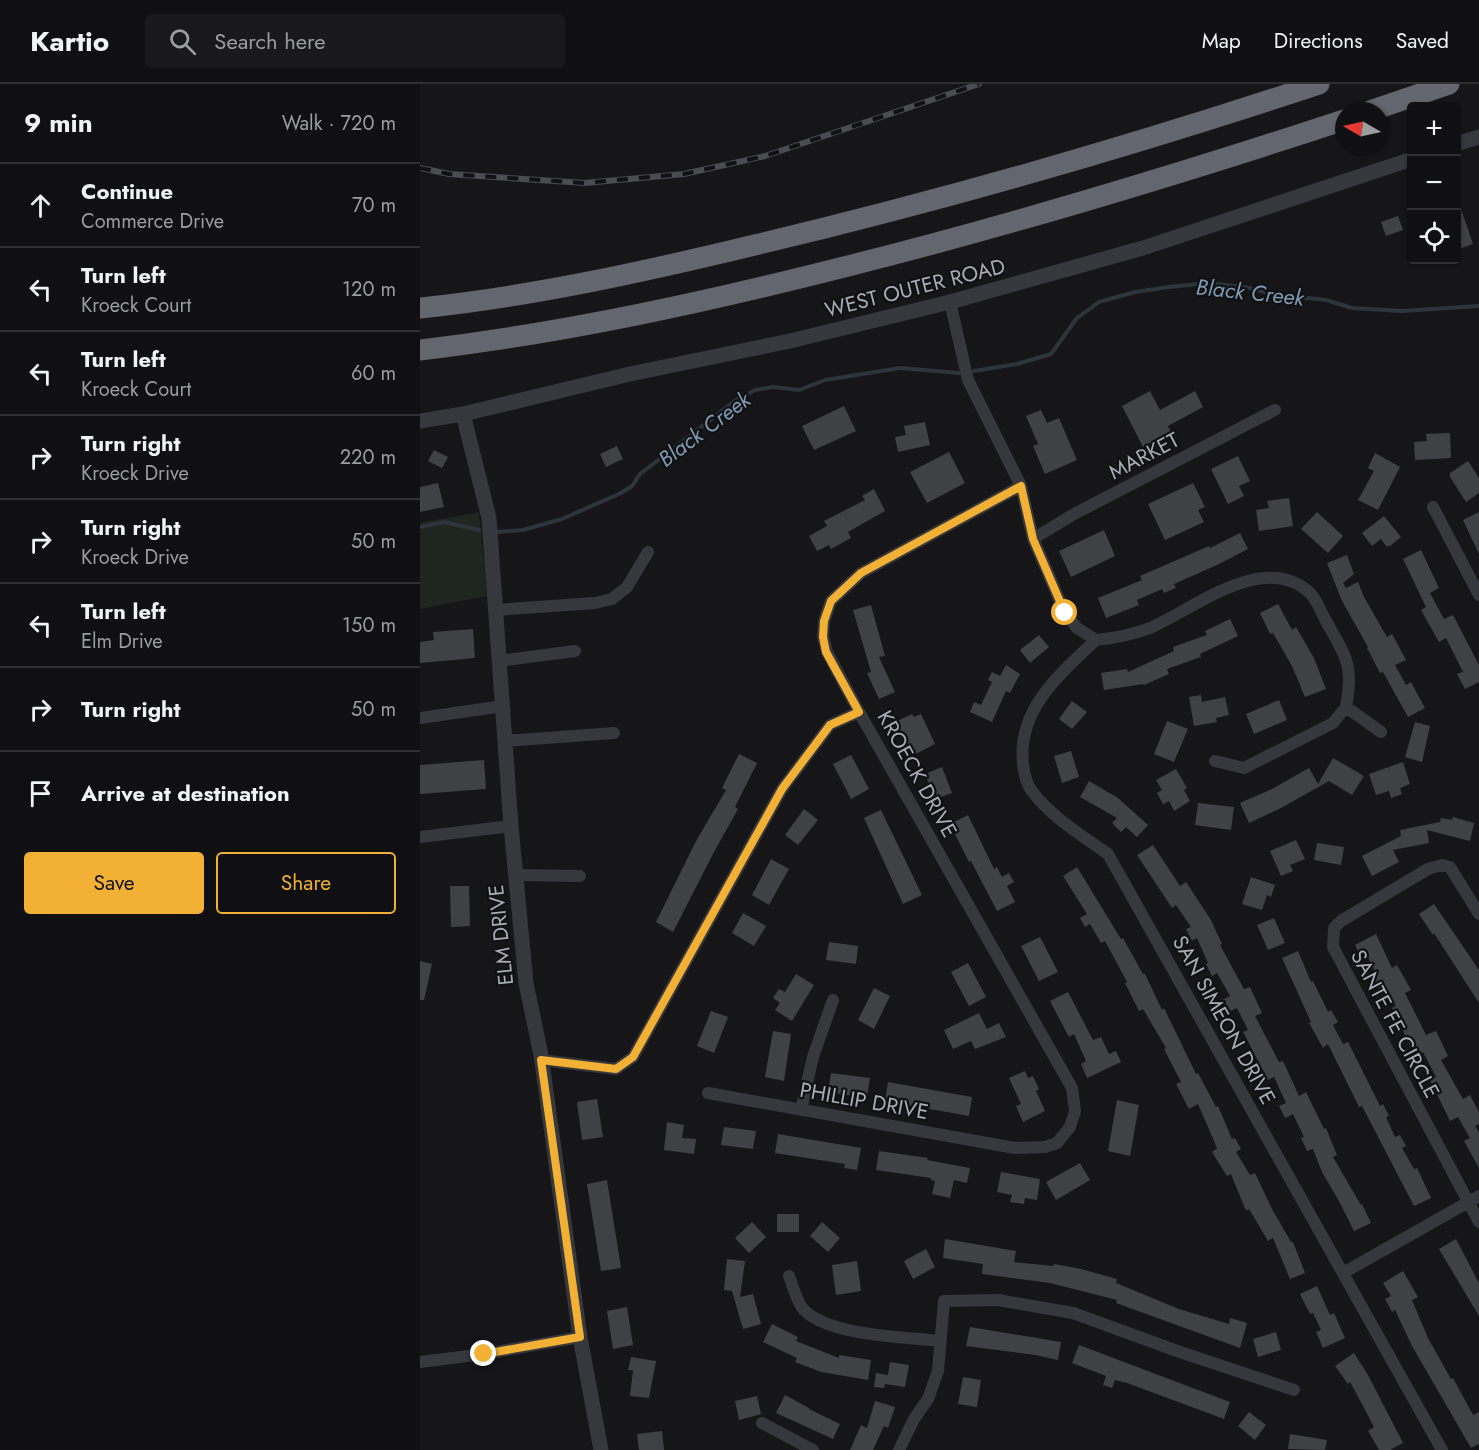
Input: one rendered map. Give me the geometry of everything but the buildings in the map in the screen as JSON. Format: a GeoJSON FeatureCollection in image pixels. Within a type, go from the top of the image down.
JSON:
{"type":"FeatureCollection","features":[{"type":"Feature","properties":{"kind":"highway"},"geometry":{"type":"LineString","coordinates":[[420,308],[571,286],[857,220],[1122,147],[1320,84]]}},
{"type":"Feature","properties":{"kind":"highway"},"geometry":{"type":"LineString","coordinates":[[1389,105],[1449,84]]}},
{"type":"Feature","properties":{"kind":"highway"},"geometry":{"type":"LineString","coordinates":[[420,350],[481,343],[610,321],[819,273],[962,236],[1141,185],[1335,123]]}},
{"type":"Feature","properties":{"kind":"street"},"geometry":{"type":"LineString","coordinates":[[1461,142],[1479,136]]}},
{"type":"Feature","properties":{"kind":"street","name":"WEST OUTER ROAD"},"geometry":{"type":"LineString","coordinates":[[420,421],[463,414],[630,374],[790,341],[950,302],[1143,248],[1407,161]]}},
{"type":"Feature","properties":{"kind":"street"},"geometry":{"type":"LineString","coordinates":[[950,302],[968,380],[1021,486],[1033,539],[1065,613],[1077,628],[1096,640],[1125,637],[1151,627],[1240,582],[1260,577],[1296,583],[1311,594],[1348,660],[1351,682],[1346,707],[1333,723],[1244,768],[1215,761]]}},
{"type":"Feature","properties":{"kind":"street","name":"MARKET"},"geometry":{"type":"LineString","coordinates":[[1033,539],[1074,514],[1275,410]]}},
{"type":"Feature","properties":{"kind":"street","name":"ELM DRIVE"},"geometry":{"type":"LineString","coordinates":[[463,414],[489,518],[511,826],[526,983],[541,1060],[580,1337],[601,1450]]}},
{"type":"Feature","properties":{"kind":"street"},"geometry":{"type":"LineString","coordinates":[[859,712],[826,652],[824,621],[831,601],[861,573],[1021,486]]}},
{"type":"Feature","properties":{"kind":"street"},"geometry":{"type":"LineString","coordinates":[[1433,507],[1479,595]]}},
{"type":"Feature","properties":{"kind":"street"},"geometry":{"type":"LineString","coordinates":[[495,610],[595,603],[612,599],[627,587],[648,552]]}},
{"type":"Feature","properties":{"kind":"street","name":"SAN SIMEON DRIVE"},"geometry":{"type":"LineString","coordinates":[[1096,640],[1055,680],[1031,711],[1022,749],[1024,773],[1029,789],[1063,824],[1108,854],[1442,1450]]}},
{"type":"Feature","properties":{"kind":"street"},"geometry":{"type":"LineString","coordinates":[[499,661],[575,651]]}},
{"type":"Feature","properties":{"kind":"street"},"geometry":{"type":"LineString","coordinates":[[420,718],[503,706]]}},
{"type":"Feature","properties":{"kind":"street"},"geometry":{"type":"LineString","coordinates":[[1346,707],[1381,732]]}},
{"type":"Feature","properties":{"kind":"street","name":"KROECK DRIVE"},"geometry":{"type":"LineString","coordinates":[[541,1060],[616,1069],[633,1057],[782,789],[830,725],[859,712],[1072,1088],[1075,1111],[1070,1127],[1057,1143],[1045,1147],[1015,1148]]}},
{"type":"Feature","properties":{"kind":"street"},"geometry":{"type":"LineString","coordinates":[[506,741],[614,733]]}},
{"type":"Feature","properties":{"kind":"street"},"geometry":{"type":"LineString","coordinates":[[420,837],[511,826]]}},
{"type":"Feature","properties":{"kind":"street","name":"SANTE FE CIRCLE"},"geometry":{"type":"LineString","coordinates":[[1479,914],[1450,867],[1442,865],[1428,869],[1341,921],[1334,928],[1333,947],[1473,1199],[1479,1222]]}},
{"type":"Feature","properties":{"kind":"street"},"geometry":{"type":"LineString","coordinates":[[515,875],[580,876]]}},
{"type":"Feature","properties":{"kind":"street"},"geometry":{"type":"LineString","coordinates":[[801,1110],[813,1057],[833,1000]]}},
{"type":"Feature","properties":{"kind":"street","name":"PHILLIP DRIVE"},"geometry":{"type":"LineString","coordinates":[[708,1093],[1015,1148]]}},
{"type":"Feature","properties":{"kind":"street"},"geometry":{"type":"LineString","coordinates":[[1343,1273],[1473,1199]]}},
{"type":"Feature","properties":{"kind":"street"},"geometry":{"type":"LineString","coordinates":[[789,1276],[803,1309],[823,1323],[860,1332],[940,1341]]}},
{"type":"Feature","properties":{"kind":"street"},"geometry":{"type":"LineString","coordinates":[[899,1450],[914,1419],[928,1400],[938,1371],[944,1301],[998,1300],[1073,1313],[1294,1390]]}},
{"type":"Feature","properties":{"kind":"street"},"geometry":{"type":"LineString","coordinates":[[420,1362],[484,1354],[580,1337]]}},
{"type":"Feature","properties":{"kind":"street"},"geometry":{"type":"LineString","coordinates":[[762,1423],[813,1450]]}},
{"type":"Feature","properties":{"kind":"shaded area"},"geometry":{"type":"Polygon","coordinates":[[[479,512],[487,596],[420,609],[420,523],[479,512]]]}},
{"type":"Feature","properties":{"kind":"waterway","name":"Black Creek"},"geometry":{"type":"LineString","coordinates":[[974,371],[1017,364],[1051,354],[1077,318],[1099,302],[1135,292],[1169,287],[1208,283],[1244,287],[1278,295],[1326,300],[1352,308],[1402,311],[1479,306]]}},
{"type":"Feature","properties":{"kind":"waterway","name":"Black Creek"},"geometry":{"type":"LineString","coordinates":[[497,532],[523,530],[562,519],[621,493],[632,486],[640,474],[736,400],[755,390],[773,387],[799,390],[825,380],[900,368],[959,373]]}},
{"type":"Feature","properties":{"kind":"waterway","name":"Black Creek"},"geometry":{"type":"LineString","coordinates":[[420,527],[444,522],[479,530]]}},
{"type":"Feature","properties":{"kind":"railway"},"geometry":{"type":"LineString","coordinates":[[420,168],[449,174],[585,183],[684,174],[765,156],[979,84]]}},
{"type":"Feature","properties":{"kind":"route"},"geometry":{"type":"LineString","coordinates":[[484,1354],[580,1337],[541,1060],[616,1069],[633,1057],[782,789],[830,725],[859,712],[826,652],[823,637],[824,621],[831,601],[861,573],[1021,486],[1033,539],[1065,613]]}}]}
